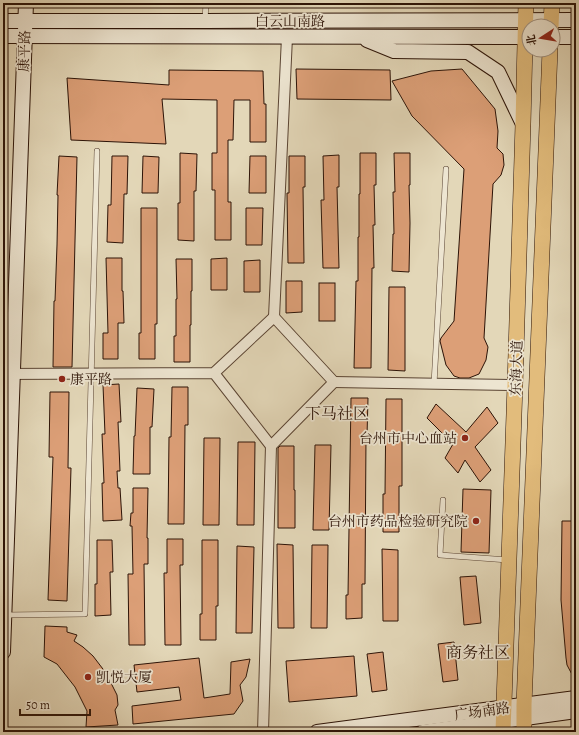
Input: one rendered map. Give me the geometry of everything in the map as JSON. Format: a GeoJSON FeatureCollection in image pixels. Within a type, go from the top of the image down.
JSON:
{"type":"FeatureCollection","features":[{"type":"Feature","properties":{"kind":"main road","name":"康平路"},"geometry":{"type":"LineString","coordinates":[[3,652],[8,374],[26,3]]}},
{"type":"Feature","properties":{"kind":"main road","name":"东海大道"},"geometry":{"type":"LineString","coordinates":[[525,18],[526,3]]}},
{"type":"Feature","properties":{"kind":"main road"},"geometry":{"type":"LineString","coordinates":[[551,18],[552,3]]}},
{"type":"Feature","properties":{"kind":"main road","name":"白云山南路"},"geometry":{"type":"LineString","coordinates":[[3,21],[521,20]]}},
{"type":"Feature","properties":{"kind":"main road","name":"白云山南路"},"geometry":{"type":"LineString","coordinates":[[561,22],[576,20]]}},
{"type":"Feature","properties":{"kind":"main road","name":"白云山南路"},"geometry":{"type":"LineString","coordinates":[[3,36],[521,37]]}},
{"type":"Feature","properties":{"kind":"main road"},"geometry":{"type":"LineString","coordinates":[[361,37],[394,51],[468,52],[498,72],[523,124]]}},
{"type":"Feature","properties":{"kind":"main road"},"geometry":{"type":"LineString","coordinates":[[561,37],[576,37]]}},
{"type":"Feature","properties":{"kind":"main road","name":"东海大道"},"geometry":{"type":"LineString","coordinates":[[503,720],[526,58]]}},
{"type":"Feature","properties":{"kind":"main road","name":"东海大道"},"geometry":{"type":"LineString","coordinates":[[524,718],[550,58]]}},
{"type":"Feature","properties":{"kind":"main road","name":"广场南路"},"geometry":{"type":"LineString","coordinates":[[524,718],[576,698]]}},
{"type":"Feature","properties":{"kind":"main road","name":"广场南路"},"geometry":{"type":"LineString","coordinates":[[317,732],[503,720],[576,711]]}},
{"type":"Feature","properties":{"kind":"main road","name":"广场南路"},"geometry":{"type":"LineString","coordinates":[[423,732],[503,720]]}},
{"type":"Feature","properties":{"kind":"street"},"geometry":{"type":"LineString","coordinates":[[8,374],[214,374],[274,317],[287,37]]}},
{"type":"Feature","properties":{"kind":"street"},"geometry":{"type":"LineString","coordinates":[[274,317],[334,382],[515,385]]}},
{"type":"Feature","properties":{"kind":"street"},"geometry":{"type":"LineString","coordinates":[[214,374],[271,446],[263,732]]}},
{"type":"Feature","properties":{"kind":"street"},"geometry":{"type":"LineString","coordinates":[[271,446],[334,382]]}},
{"type":"Feature","properties":{"kind":"lane"},"geometry":{"type":"LineString","coordinates":[[205,21],[206,3]]}},
{"type":"Feature","properties":{"kind":"lane"},"geometry":{"type":"LineString","coordinates":[[4,615],[85,614],[97,150]]}},
{"type":"Feature","properties":{"kind":"lane"},"geometry":{"type":"LineString","coordinates":[[434,384],[446,169]]}},
{"type":"Feature","properties":{"kind":"lane"},"geometry":{"type":"LineString","coordinates":[[443,500],[440,555],[509,560]]}},
{"type":"Feature","properties":{"kind":"building"},"geometry":{"type":"Polygon","coordinates":[[[296,69],[390,70],[391,100],[297,99],[296,69]]]}},
{"type":"Feature","properties":{"kind":"building"},"geometry":{"type":"Polygon","coordinates":[[[462,69],[495,109],[498,131],[497,148],[503,154],[504,165],[501,175],[493,184],[484,338],[488,347],[486,360],[479,374],[469,378],[454,376],[446,365],[440,341],[454,321],[464,169],[412,116],[392,81],[431,71],[462,69]]]}},
{"type":"Feature","properties":{"kind":"building"},"geometry":{"type":"Polygon","coordinates":[[[169,70],[263,71],[264,104],[266,104],[266,142],[250,142],[250,100],[234,100],[233,140],[228,140],[228,202],[231,202],[231,240],[215,240],[215,190],[212,190],[212,153],[217,153],[217,100],[162,99],[166,144],[71,140],[67,78],[169,85],[169,70]]]}},
{"type":"Feature","properties":{"kind":"building"},"geometry":{"type":"Polygon","coordinates":[[[180,153],[197,154],[196,191],[194,191],[194,241],[178,240],[180,153]]]}},
{"type":"Feature","properties":{"kind":"building"},"geometry":{"type":"Polygon","coordinates":[[[360,153],[376,153],[376,185],[374,185],[375,225],[373,225],[374,268],[372,268],[371,368],[354,368],[356,281],[358,281],[360,153]]]}},
{"type":"Feature","properties":{"kind":"building"},"geometry":{"type":"Polygon","coordinates":[[[394,153],[410,153],[409,272],[392,271],[394,234],[393,192],[395,192],[394,153]]]}},
{"type":"Feature","properties":{"kind":"building"},"geometry":{"type":"Polygon","coordinates":[[[339,155],[339,187],[337,187],[339,268],[323,268],[321,200],[324,200],[323,156],[339,155]]]}},
{"type":"Feature","properties":{"kind":"building"},"geometry":{"type":"Polygon","coordinates":[[[59,156],[77,157],[72,367],[53,367],[59,156]]]}},
{"type":"Feature","properties":{"kind":"building"},"geometry":{"type":"Polygon","coordinates":[[[112,156],[128,156],[127,194],[124,194],[123,243],[107,242],[108,205],[111,205],[112,156]]]}},
{"type":"Feature","properties":{"kind":"building"},"geometry":{"type":"Polygon","coordinates":[[[143,156],[159,157],[158,193],[142,193],[143,156]]]}},
{"type":"Feature","properties":{"kind":"building"},"geometry":{"type":"Polygon","coordinates":[[[250,156],[266,156],[266,193],[249,193],[250,156]]]}},
{"type":"Feature","properties":{"kind":"building"},"geometry":{"type":"Polygon","coordinates":[[[289,156],[305,156],[305,187],[303,187],[304,263],[288,263],[287,193],[289,193],[289,156]]]}},
{"type":"Feature","properties":{"kind":"building"},"geometry":{"type":"Polygon","coordinates":[[[141,208],[157,208],[157,324],[155,324],[155,359],[139,359],[139,333],[141,333],[141,208]]]}},
{"type":"Feature","properties":{"kind":"building"},"geometry":{"type":"Polygon","coordinates":[[[246,208],[263,208],[262,245],[246,245],[246,208]]]}},
{"type":"Feature","properties":{"kind":"building"},"geometry":{"type":"Polygon","coordinates":[[[106,258],[122,258],[124,323],[118,323],[118,359],[103,359],[103,333],[108,333],[106,258]]]}},
{"type":"Feature","properties":{"kind":"building"},"geometry":{"type":"Polygon","coordinates":[[[227,258],[227,290],[211,290],[211,259],[227,258]]]}},
{"type":"Feature","properties":{"kind":"building"},"geometry":{"type":"Polygon","coordinates":[[[176,259],[192,259],[190,362],[174,362],[174,336],[176,336],[177,299],[176,259]]]}},
{"type":"Feature","properties":{"kind":"building"},"geometry":{"type":"Polygon","coordinates":[[[260,260],[260,292],[244,292],[244,261],[260,260]]]}},
{"type":"Feature","properties":{"kind":"building"},"geometry":{"type":"Polygon","coordinates":[[[286,281],[302,281],[302,312],[286,313],[286,281]]]}},
{"type":"Feature","properties":{"kind":"building"},"geometry":{"type":"Polygon","coordinates":[[[319,283],[335,283],[335,321],[319,321],[319,283]]]}},
{"type":"Feature","properties":{"kind":"building"},"geometry":{"type":"Polygon","coordinates":[[[389,287],[405,287],[405,371],[388,370],[389,287]]]}},
{"type":"Feature","properties":{"kind":"building"},"geometry":{"type":"Polygon","coordinates":[[[119,384],[121,422],[118,422],[120,471],[117,471],[118,488],[120,488],[122,520],[103,521],[102,483],[104,483],[102,434],[105,434],[103,385],[119,384]]]}},
{"type":"Feature","properties":{"kind":"building"},"geometry":{"type":"Polygon","coordinates":[[[172,387],[188,387],[188,425],[185,425],[184,524],[168,524],[169,437],[171,437],[172,387]]]}},
{"type":"Feature","properties":{"kind":"building"},"geometry":{"type":"Polygon","coordinates":[[[137,388],[154,389],[152,427],[150,427],[150,474],[133,474],[137,388]]]}},
{"type":"Feature","properties":{"kind":"building"},"geometry":{"type":"Polygon","coordinates":[[[50,392],[69,392],[68,468],[71,468],[67,601],[48,600],[53,457],[49,457],[50,392]]]}},
{"type":"Feature","properties":{"kind":"building"},"geometry":{"type":"Polygon","coordinates":[[[351,398],[368,398],[366,436],[365,584],[362,584],[362,618],[346,619],[346,595],[348,595],[351,398]]]}},
{"type":"Feature","properties":{"kind":"building"},"geometry":{"type":"Polygon","coordinates":[[[386,399],[402,399],[402,486],[399,486],[399,532],[383,532],[386,399]]]}},
{"type":"Feature","properties":{"kind":"building","name":"台州市中心血站"},"geometry":{"type":"Polygon","coordinates":[[[436,404],[466,432],[487,407],[498,423],[475,447],[491,470],[480,482],[465,460],[458,473],[445,458],[453,444],[427,418],[436,404]]]}},
{"type":"Feature","properties":{"kind":"building"},"geometry":{"type":"Polygon","coordinates":[[[204,438],[220,438],[219,525],[203,525],[204,438]]]}},
{"type":"Feature","properties":{"kind":"building"},"geometry":{"type":"Polygon","coordinates":[[[238,442],[255,442],[254,525],[237,525],[238,442]]]}},
{"type":"Feature","properties":{"kind":"building"},"geometry":{"type":"Polygon","coordinates":[[[315,445],[331,445],[329,530],[313,530],[315,445]]]}},
{"type":"Feature","properties":{"kind":"building"},"geometry":{"type":"Polygon","coordinates":[[[280,446],[294,446],[295,528],[278,528],[278,448],[280,446]]]}},
{"type":"Feature","properties":{"kind":"building"},"geometry":{"type":"Polygon","coordinates":[[[133,488],[148,488],[148,564],[144,564],[145,645],[129,645],[128,574],[133,574],[132,526],[130,526],[131,513],[133,513],[133,488]]]}},
{"type":"Feature","properties":{"kind":"building","name":"台州市药品检验研究院"},"geometry":{"type":"Polygon","coordinates":[[[463,489],[491,490],[489,553],[461,552],[463,489]]]}},
{"type":"Feature","properties":{"kind":"building"},"geometry":{"type":"Polygon","coordinates":[[[562,521],[576,521],[576,682],[567,665],[566,658],[561,600],[562,521]]]}},
{"type":"Feature","properties":{"kind":"building"},"geometry":{"type":"Polygon","coordinates":[[[167,539],[183,539],[183,565],[180,565],[181,645],[165,645],[164,573],[167,573],[167,539]]]}},
{"type":"Feature","properties":{"kind":"building"},"geometry":{"type":"Polygon","coordinates":[[[97,540],[112,540],[113,572],[110,572],[111,615],[95,616],[97,540]]]}},
{"type":"Feature","properties":{"kind":"building"},"geometry":{"type":"Polygon","coordinates":[[[202,540],[218,540],[218,606],[216,606],[216,640],[200,640],[200,614],[202,614],[202,540]]]}},
{"type":"Feature","properties":{"kind":"building"},"geometry":{"type":"Polygon","coordinates":[[[277,544],[293,545],[294,628],[278,628],[277,544]]]}},
{"type":"Feature","properties":{"kind":"building"},"geometry":{"type":"Polygon","coordinates":[[[312,545],[328,545],[327,628],[311,628],[312,545]]]}},
{"type":"Feature","properties":{"kind":"building"},"geometry":{"type":"Polygon","coordinates":[[[237,546],[254,547],[252,633],[236,633],[237,546]]]}},
{"type":"Feature","properties":{"kind":"building"},"geometry":{"type":"Polygon","coordinates":[[[382,549],[398,550],[398,621],[383,621],[382,549]]]}},
{"type":"Feature","properties":{"kind":"building"},"geometry":{"type":"Polygon","coordinates":[[[476,576],[481,623],[464,625],[460,577],[476,576]]]}},
{"type":"Feature","properties":{"kind":"building","name":"凯悦大厦"},"geometry":{"type":"Polygon","coordinates":[[[45,626],[67,627],[67,632],[77,635],[74,641],[93,656],[106,673],[117,695],[118,705],[115,710],[118,725],[86,727],[87,711],[75,687],[57,664],[44,657],[45,626]]]}},
{"type":"Feature","properties":{"kind":"building"},"geometry":{"type":"Polygon","coordinates":[[[454,642],[458,680],[443,682],[438,644],[454,642]]]}},
{"type":"Feature","properties":{"kind":"building"},"geometry":{"type":"Polygon","coordinates":[[[383,652],[387,690],[372,692],[367,654],[383,652]]]}},
{"type":"Feature","properties":{"kind":"building"},"geometry":{"type":"Polygon","coordinates":[[[354,656],[357,696],[289,702],[286,661],[354,656]]]}},
{"type":"Feature","properties":{"kind":"building"},"geometry":{"type":"Polygon","coordinates":[[[199,658],[204,698],[230,694],[231,662],[250,659],[246,677],[240,685],[243,701],[234,714],[133,724],[132,706],[181,700],[179,687],[137,692],[134,665],[199,658]]]}},
{"type":"Feature","properties":{"kind":"place","name":"康平路"},"geometry":{"type":"Point","coordinates":[62,379]}},
{"type":"Feature","properties":{"kind":"place","name":"台州市中心血站"},"geometry":{"type":"Point","coordinates":[465,438]}},
{"type":"Feature","properties":{"kind":"place","name":"台州市药品检验研究院"},"geometry":{"type":"Point","coordinates":[476,521]}},
{"type":"Feature","properties":{"kind":"place","name":"凯悦大厦"},"geometry":{"type":"Point","coordinates":[88,677]}},
{"type":"Feature","properties":{"kind":"district","name":"下马社区"},"geometry":{"type":"Point","coordinates":[337,413]}},
{"type":"Feature","properties":{"kind":"district","name":"商务社区"},"geometry":{"type":"Point","coordinates":[478,652]}}]}
